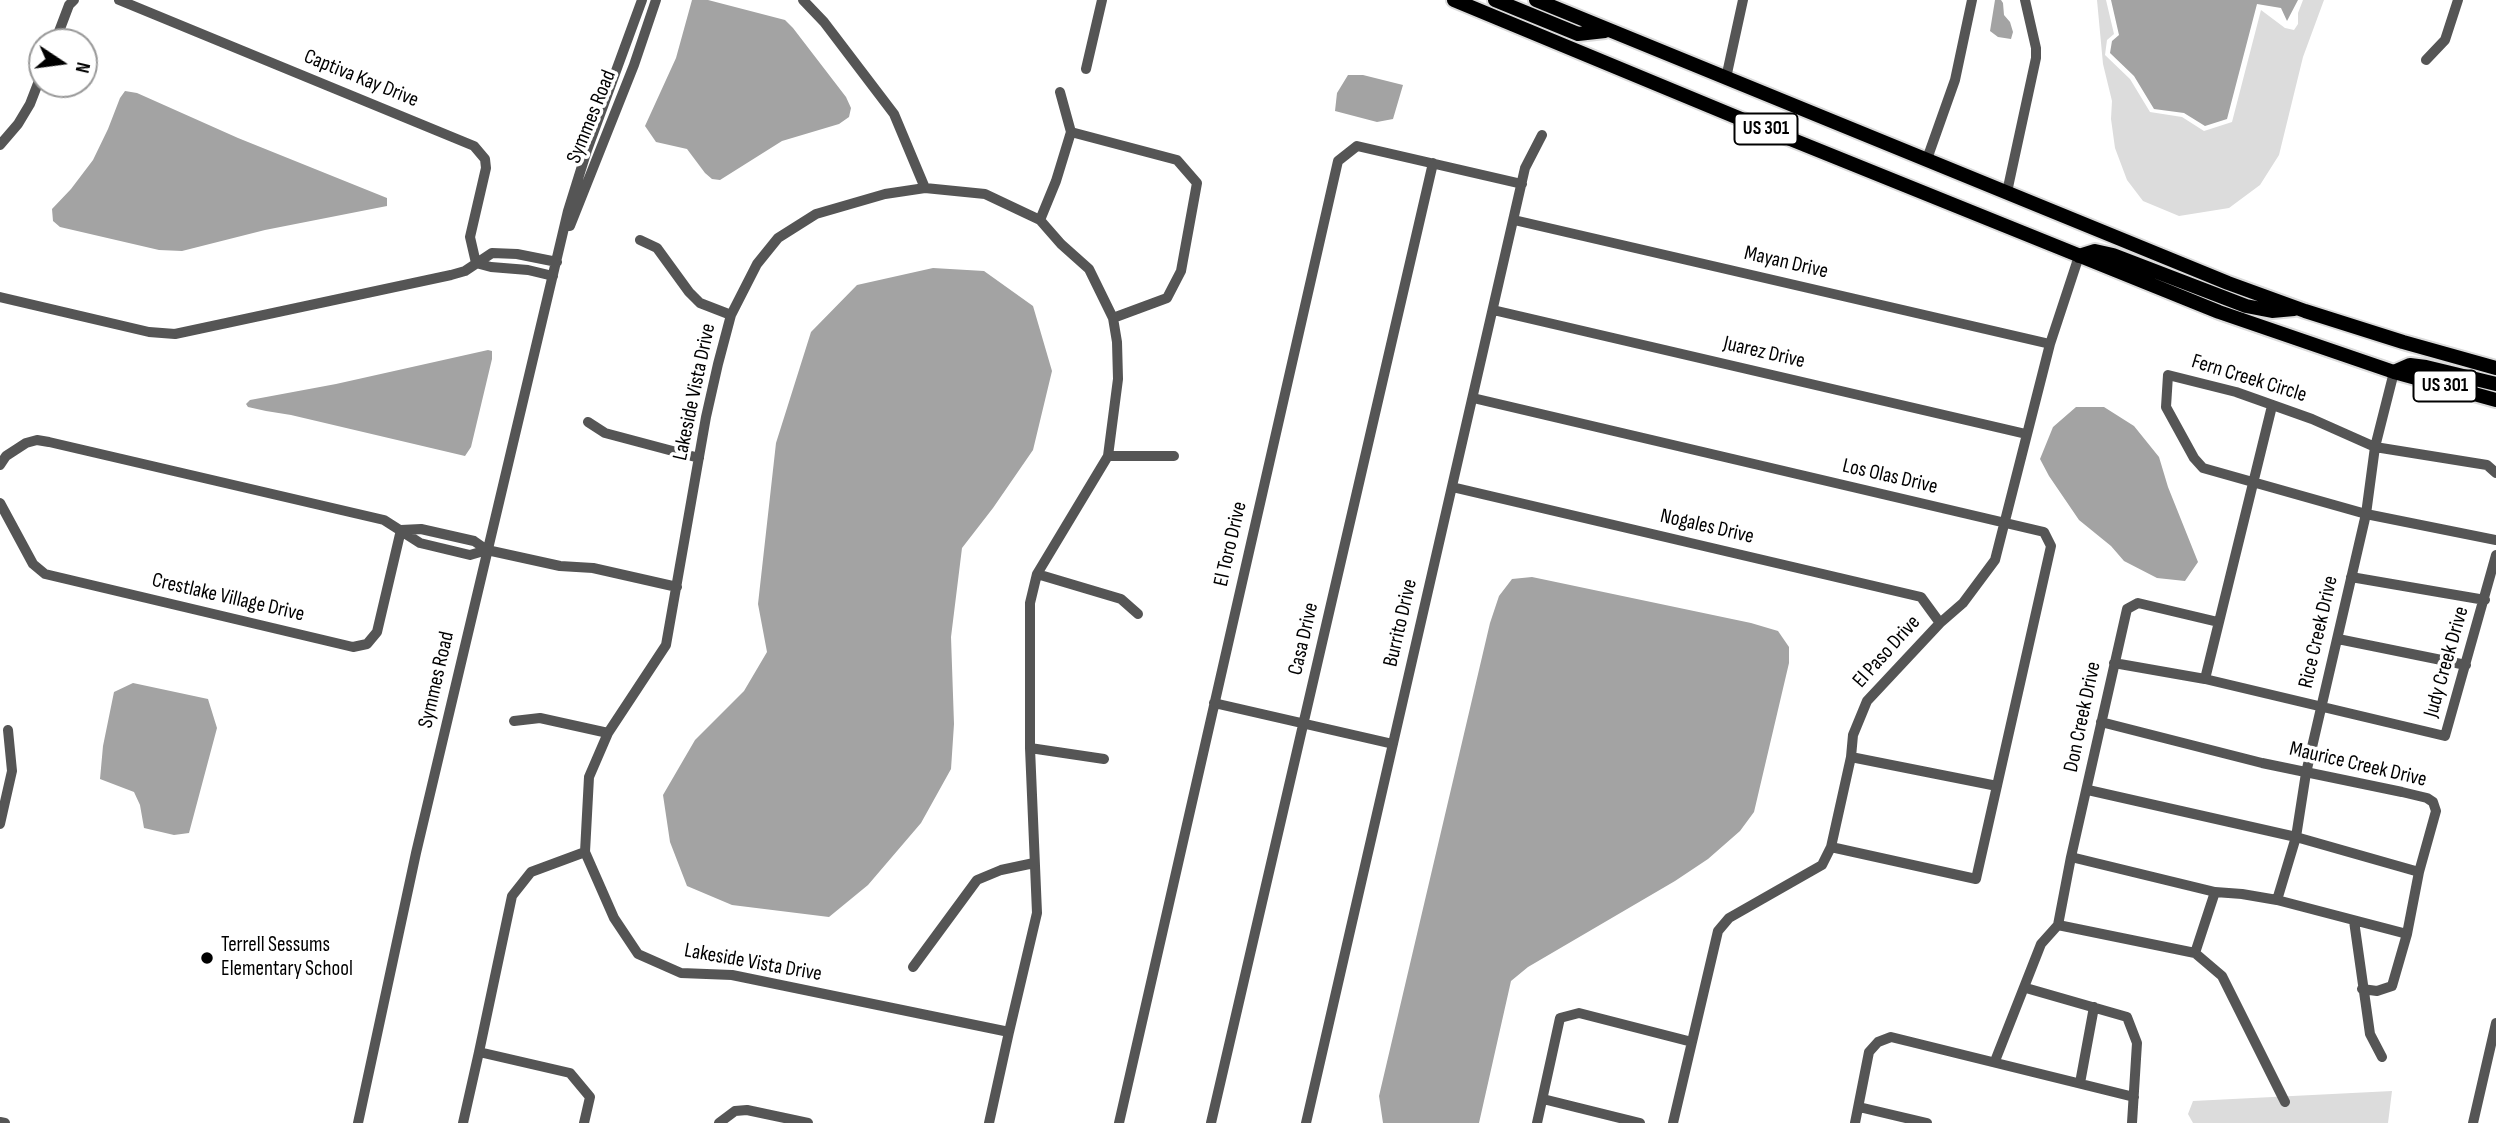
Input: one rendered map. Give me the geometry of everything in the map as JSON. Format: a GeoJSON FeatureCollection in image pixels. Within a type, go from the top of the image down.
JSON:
{"type":"FeatureCollection","features":[{"type":"Feature","properties":{"kind":"main road","name":"US 301"},"geometry":{"type":"LineString","coordinates":[[1454,0],[2218,312],[2393,372],[2496,400]]}},
{"type":"Feature","properties":{"kind":"main road"},"geometry":{"type":"LineString","coordinates":[[1495,0],[1578,34],[1609,31]]}},
{"type":"Feature","properties":{"kind":"main road","name":"US 301"},"geometry":{"type":"LineString","coordinates":[[1536,0],[2228,283],[2403,342],[2496,368]]}},
{"type":"Feature","properties":{"kind":"main road"},"geometry":{"type":"LineString","coordinates":[[2080,256],[2095,251],[2113,255],[2246,306],[2272,312],[2297,308]]}},
{"type":"Feature","properties":{"kind":"main road"},"geometry":{"type":"LineString","coordinates":[[2393,372],[2410,365],[2496,384]]}},
{"type":"Feature","properties":{"kind":"street"},"geometry":{"type":"LineString","coordinates":[[60,28],[69,5],[74,0]]}},
{"type":"Feature","properties":{"kind":"street","name":"Captiva Kay Drive"},"geometry":{"type":"LineString","coordinates":[[119,0],[474,146],[485,159],[486,168],[470,237],[476,263]]}},
{"type":"Feature","properties":{"kind":"street","name":"Symmes Road"},"geometry":{"type":"LineString","coordinates":[[561,247],[568,211],[582,166],[642,0]]}},
{"type":"Feature","properties":{"kind":"street","name":"Symmes Road"},"geometry":{"type":"LineString","coordinates":[[358,1123],[416,853],[556,262],[634,65],[656,0]]}},
{"type":"Feature","properties":{"kind":"street"},"geometry":{"type":"LineString","coordinates":[[803,0],[824,22],[894,114],[925,188]]}},
{"type":"Feature","properties":{"kind":"street"},"geometry":{"type":"LineString","coordinates":[[1086,69],[1102,0]]}},
{"type":"Feature","properties":{"kind":"street"},"geometry":{"type":"LineString","coordinates":[[1726,78],[1743,0]]}},
{"type":"Feature","properties":{"kind":"street"},"geometry":{"type":"LineString","coordinates":[[1927,159],[1955,80],[1972,0]]}},
{"type":"Feature","properties":{"kind":"street"},"geometry":{"type":"LineString","coordinates":[[2007,192],[2036,58],[2025,0]]}},
{"type":"Feature","properties":{"kind":"street"},"geometry":{"type":"LineString","coordinates":[[2426,60],[2445,40],[2458,0]]}},
{"type":"Feature","properties":{"kind":"street"},"geometry":{"type":"LineString","coordinates":[[1040,220],[1056,181],[1071,131],[1060,92]]}},
{"type":"Feature","properties":{"kind":"street"},"geometry":{"type":"LineString","coordinates":[[0,145],[18,124],[32,98]]}},
{"type":"Feature","properties":{"kind":"street"},"geometry":{"type":"LineString","coordinates":[[1071,131],[1177,160],[1197,183],[1181,271],[1167,298],[1112,318]]}},
{"type":"Feature","properties":{"kind":"street","name":"Burrito Drive"},"geometry":{"type":"LineString","coordinates":[[1306,1123],[1525,168],[1542,135]]}},
{"type":"Feature","properties":{"kind":"street","name":"El Toro Drive"},"geometry":{"type":"LineString","coordinates":[[1119,1123],[1339,161],[1357,146],[1522,184]]}},
{"type":"Feature","properties":{"kind":"street","name":"Casa Drive"},"geometry":{"type":"LineString","coordinates":[[1211,1123],[1433,163]]}},
{"type":"Feature","properties":{"kind":"street","name":"Lakeside Vista Drive"},"geometry":{"type":"LineString","coordinates":[[989,1123],[1037,913],[1030,748],[1031,603],[1037,574],[1108,456],[1118,379],[1117,342],[1112,318],[1089,269],[1061,244],[1040,220],[985,194],[925,188],[885,194],[816,214],[778,238],[757,264],[731,315],[709,404],[666,645],[608,733],[589,776],[585,852],[614,918],[638,954],[681,973],[732,975],[1009,1032]]}},
{"type":"Feature","properties":{"kind":"street","name":"Mayan Drive"},"geometry":{"type":"LineString","coordinates":[[1514,220],[2050,344]]}},
{"type":"Feature","properties":{"kind":"street"},"geometry":{"type":"LineString","coordinates":[[640,240],[657,248],[700,303],[731,315]]}},
{"type":"Feature","properties":{"kind":"street"},"geometry":{"type":"LineString","coordinates":[[0,296],[149,332],[174,334],[451,275],[465,271],[492,253],[517,254],[556,262]]}},
{"type":"Feature","properties":{"kind":"street","name":"El Paso Drive"},"geometry":{"type":"LineString","coordinates":[[1674,1123],[1718,931],[1729,918],[1822,865],[1831,846],[1851,757],[1853,734],[1867,701],[1940,623],[1963,603],[1995,560],[2050,344],[2080,256]]}},
{"type":"Feature","properties":{"kind":"street"},"geometry":{"type":"LineString","coordinates":[[476,263],[553,276]]}},
{"type":"Feature","properties":{"kind":"street","name":"Juarez Drive"},"geometry":{"type":"LineString","coordinates":[[1493,310],[2026,434]]}},
{"type":"Feature","properties":{"kind":"street","name":"Rice Creek Drive"},"geometry":{"type":"LineString","coordinates":[[2277,900],[2296,838],[2306,773],[2366,514],[2375,447],[2393,372]]}},
{"type":"Feature","properties":{"kind":"street","name":"Fern Creek Circle"},"geometry":{"type":"LineString","coordinates":[[2375,447],[2312,419],[2236,392],[2168,375],[2166,407],[2194,458],[2203,468],[2366,514],[2496,540]]}},
{"type":"Feature","properties":{"kind":"street","name":"Los Olas Drive"},"geometry":{"type":"LineString","coordinates":[[1473,398],[2044,532],[2051,546],[1997,786]]}},
{"type":"Feature","properties":{"kind":"street"},"geometry":{"type":"LineString","coordinates":[[2206,679],[2272,406]]}},
{"type":"Feature","properties":{"kind":"street"},"geometry":{"type":"LineString","coordinates":[[588,422],[605,433],[699,458]]}},
{"type":"Feature","properties":{"kind":"street"},"geometry":{"type":"LineString","coordinates":[[2,459],[16,447],[26,443],[37,440],[49,442],[384,520],[420,542],[470,555],[487,550],[560,566],[593,568],[677,587]]}},
{"type":"Feature","properties":{"kind":"street"},"geometry":{"type":"LineString","coordinates":[[2375,447],[2487,465],[2496,473]]}},
{"type":"Feature","properties":{"kind":"street"},"geometry":{"type":"LineString","coordinates":[[1108,456],[1174,456]]}},
{"type":"Feature","properties":{"kind":"street","name":"Nogales Drive"},"geometry":{"type":"LineString","coordinates":[[1452,487],[1921,597],[1940,623]]}},
{"type":"Feature","properties":{"kind":"street","name":"Crestlake Village Drive"},"geometry":{"type":"LineString","coordinates":[[0,503],[33,565],[44,574],[353,647],[367,644],[377,632],[401,530]]}},
{"type":"Feature","properties":{"kind":"street","name":"Judy Creek Drive"},"geometry":{"type":"LineString","coordinates":[[2114,663],[2206,679],[2445,736],[2496,555]]}},
{"type":"Feature","properties":{"kind":"street"},"geometry":{"type":"LineString","coordinates":[[1037,574],[1121,599],[1138,614]]}},
{"type":"Feature","properties":{"kind":"street"},"geometry":{"type":"LineString","coordinates":[[2351,577],[2485,600]]}},
{"type":"Feature","properties":{"kind":"street","name":"Don Creek Drive"},"geometry":{"type":"LineString","coordinates":[[2058,925],[2127,609],[2137,603],[2218,622]]}},
{"type":"Feature","properties":{"kind":"street"},"geometry":{"type":"LineString","coordinates":[[2338,639],[2466,665]]}},
{"type":"Feature","properties":{"kind":"street"},"geometry":{"type":"LineString","coordinates":[[1214,703],[1394,744]]}},
{"type":"Feature","properties":{"kind":"street"},"geometry":{"type":"LineString","coordinates":[[514,720],[540,718],[608,733]]}},
{"type":"Feature","properties":{"kind":"street","name":"Maurice Creek Drive"},"geometry":{"type":"LineString","coordinates":[[2101,722],[2306,773],[2402,792],[2433,802],[2436,811],[2392,986],[2377,991],[2362,989]]}},
{"type":"Feature","properties":{"kind":"street"},"geometry":{"type":"LineString","coordinates":[[0,824],[12,771],[8,730]]}},
{"type":"Feature","properties":{"kind":"street"},"geometry":{"type":"LineString","coordinates":[[1030,748],[1104,759]]}},
{"type":"Feature","properties":{"kind":"street"},"geometry":{"type":"LineString","coordinates":[[1831,846],[1976,878],[1997,786],[1851,757]]}},
{"type":"Feature","properties":{"kind":"street"},"geometry":{"type":"LineString","coordinates":[[2088,790],[2296,838],[2419,872]]}},
{"type":"Feature","properties":{"kind":"street"},"geometry":{"type":"LineString","coordinates":[[463,1123],[512,896],[531,872],[585,852]]}},
{"type":"Feature","properties":{"kind":"street"},"geometry":{"type":"LineString","coordinates":[[2071,857],[2215,892],[2277,900],[2407,934]]}},
{"type":"Feature","properties":{"kind":"street"},"geometry":{"type":"LineString","coordinates":[[913,967],[977,880],[1001,870],[1034,863]]}},
{"type":"Feature","properties":{"kind":"street"},"geometry":{"type":"LineString","coordinates":[[2195,953],[2215,892]]}},
{"type":"Feature","properties":{"kind":"street"},"geometry":{"type":"LineString","coordinates":[[2354,921],[2370,1034],[2382,1057]]}},
{"type":"Feature","properties":{"kind":"street"},"geometry":{"type":"LineString","coordinates":[[1995,1061],[2026,988],[2041,944],[2058,925],[2195,953],[2221,976],[2285,1102]]}},
{"type":"Feature","properties":{"kind":"street"},"geometry":{"type":"LineString","coordinates":[[2026,988],[2127,1017],[2137,1043],[2132,1123]]}},
{"type":"Feature","properties":{"kind":"street"},"geometry":{"type":"LineString","coordinates":[[2080,1083],[2094,1007]]}},
{"type":"Feature","properties":{"kind":"street"},"geometry":{"type":"LineString","coordinates":[[1537,1123],[1560,1018],[1578,1013],[1692,1042]]}},
{"type":"Feature","properties":{"kind":"street"},"geometry":{"type":"LineString","coordinates":[[2473,1123],[2496,1023]]}},
{"type":"Feature","properties":{"kind":"street"},"geometry":{"type":"LineString","coordinates":[[1855,1123],[1869,1052],[1878,1042],[1891,1037],[2134,1097]]}},
{"type":"Feature","properties":{"kind":"street"},"geometry":{"type":"LineString","coordinates":[[479,1052],[570,1073],[590,1097],[584,1123]]}},
{"type":"Feature","properties":{"kind":"street"},"geometry":{"type":"LineString","coordinates":[[1543,1099],[1640,1123]]}},
{"type":"Feature","properties":{"kind":"street"},"geometry":{"type":"LineString","coordinates":[[1859,1107],[1927,1123]]}},
{"type":"Feature","properties":{"kind":"street"},"geometry":{"type":"LineString","coordinates":[[719,1123],[735,1111],[747,1110],[808,1123]]}},
{"type":"Feature","properties":{"kind":"shaded area"},"geometry":{"type":"Polygon","coordinates":[[[692,0],[708,0],[785,20],[846,97],[851,108],[849,117],[839,124],[782,141],[720,180],[712,179],[705,173],[687,149],[656,142],[645,126],[676,58],[692,0]]]}},
{"type":"Feature","properties":{"kind":"shaded area"},"geometry":{"type":"Polygon","coordinates":[[[1995,0],[2001,0],[2003,3],[2004,15],[2013,32],[2011,39],[1998,37],[1990,31],[1995,0]]]}},
{"type":"Feature","properties":{"kind":"shaded area"},"geometry":{"type":"Polygon","coordinates":[[[2097,0],[2106,0],[2114,34],[2107,40],[2105,55],[2130,79],[2150,112],[2182,117],[2204,131],[2232,122],[2261,10],[2285,28],[2294,30],[2298,24],[2298,13],[2303,0],[2324,0],[2303,57],[2279,155],[2260,185],[2229,208],[2179,216],[2143,201],[2127,180],[2115,148],[2111,119],[2112,101],[2103,64],[2097,0]]]}},
{"type":"Feature","properties":{"kind":"shaded area"},"geometry":{"type":"Polygon","coordinates":[[[2111,0],[2298,0],[2287,21],[2281,8],[2257,4],[2227,119],[2205,126],[2184,113],[2154,109],[2134,76],[2110,53],[2112,41],[2119,35],[2111,0]]]}},
{"type":"Feature","properties":{"kind":"shaded area"},"geometry":{"type":"Polygon","coordinates":[[[1348,75],[1363,75],[1403,85],[1393,119],[1377,122],[1335,111],[1337,93],[1348,75]]]}},
{"type":"Feature","properties":{"kind":"shaded area"},"geometry":{"type":"Polygon","coordinates":[[[125,91],[137,93],[238,138],[387,198],[387,206],[265,230],[182,251],[159,250],[60,227],[53,221],[52,209],[93,160],[125,91]]]}},
{"type":"Feature","properties":{"kind":"shaded area"},"geometry":{"type":"Polygon","coordinates":[[[933,268],[984,271],[1033,306],[1052,371],[1033,450],[962,548],[951,637],[954,724],[951,769],[921,823],[868,885],[829,917],[732,905],[687,886],[670,842],[663,795],[695,740],[744,691],[767,652],[758,604],[776,443],[811,332],[857,285],[933,268]]]}},
{"type":"Feature","properties":{"kind":"shaded area"},"geometry":{"type":"Polygon","coordinates":[[[492,351],[492,359],[471,447],[465,456],[248,407],[246,404],[250,400],[492,351]]]}},
{"type":"Feature","properties":{"kind":"shaded area"},"geometry":{"type":"Polygon","coordinates":[[[2076,407],[2104,407],[2134,426],[2159,457],[2198,562],[2185,581],[2157,578],[2124,561],[2111,546],[2079,520],[2049,476],[2040,459],[2053,427],[2076,407]]]}},
{"type":"Feature","properties":{"kind":"shaded area"},"geometry":{"type":"Polygon","coordinates":[[[1532,577],[1778,631],[1789,647],[1789,663],[1754,812],[1740,831],[1708,859],[1528,967],[1511,981],[1479,1123],[1383,1123],[1379,1096],[1490,623],[1499,596],[1512,579],[1532,577]]]}},
{"type":"Feature","properties":{"kind":"shaded area"},"geometry":{"type":"Polygon","coordinates":[[[133,683],[208,699],[217,728],[189,833],[174,835],[144,828],[140,805],[134,792],[100,779],[103,746],[114,692],[133,683]]]}},
{"type":"Feature","properties":{"kind":"shaded area"},"geometry":{"type":"Polygon","coordinates":[[[2392,1091],[2388,1123],[2193,1123],[2188,1114],[2193,1101],[2392,1091]]]}},
{"type":"Feature","properties":{"kind":"place","name":"Terrell Sessums Elementary School"},"geometry":{"type":"Point","coordinates":[207,958]}}]}
